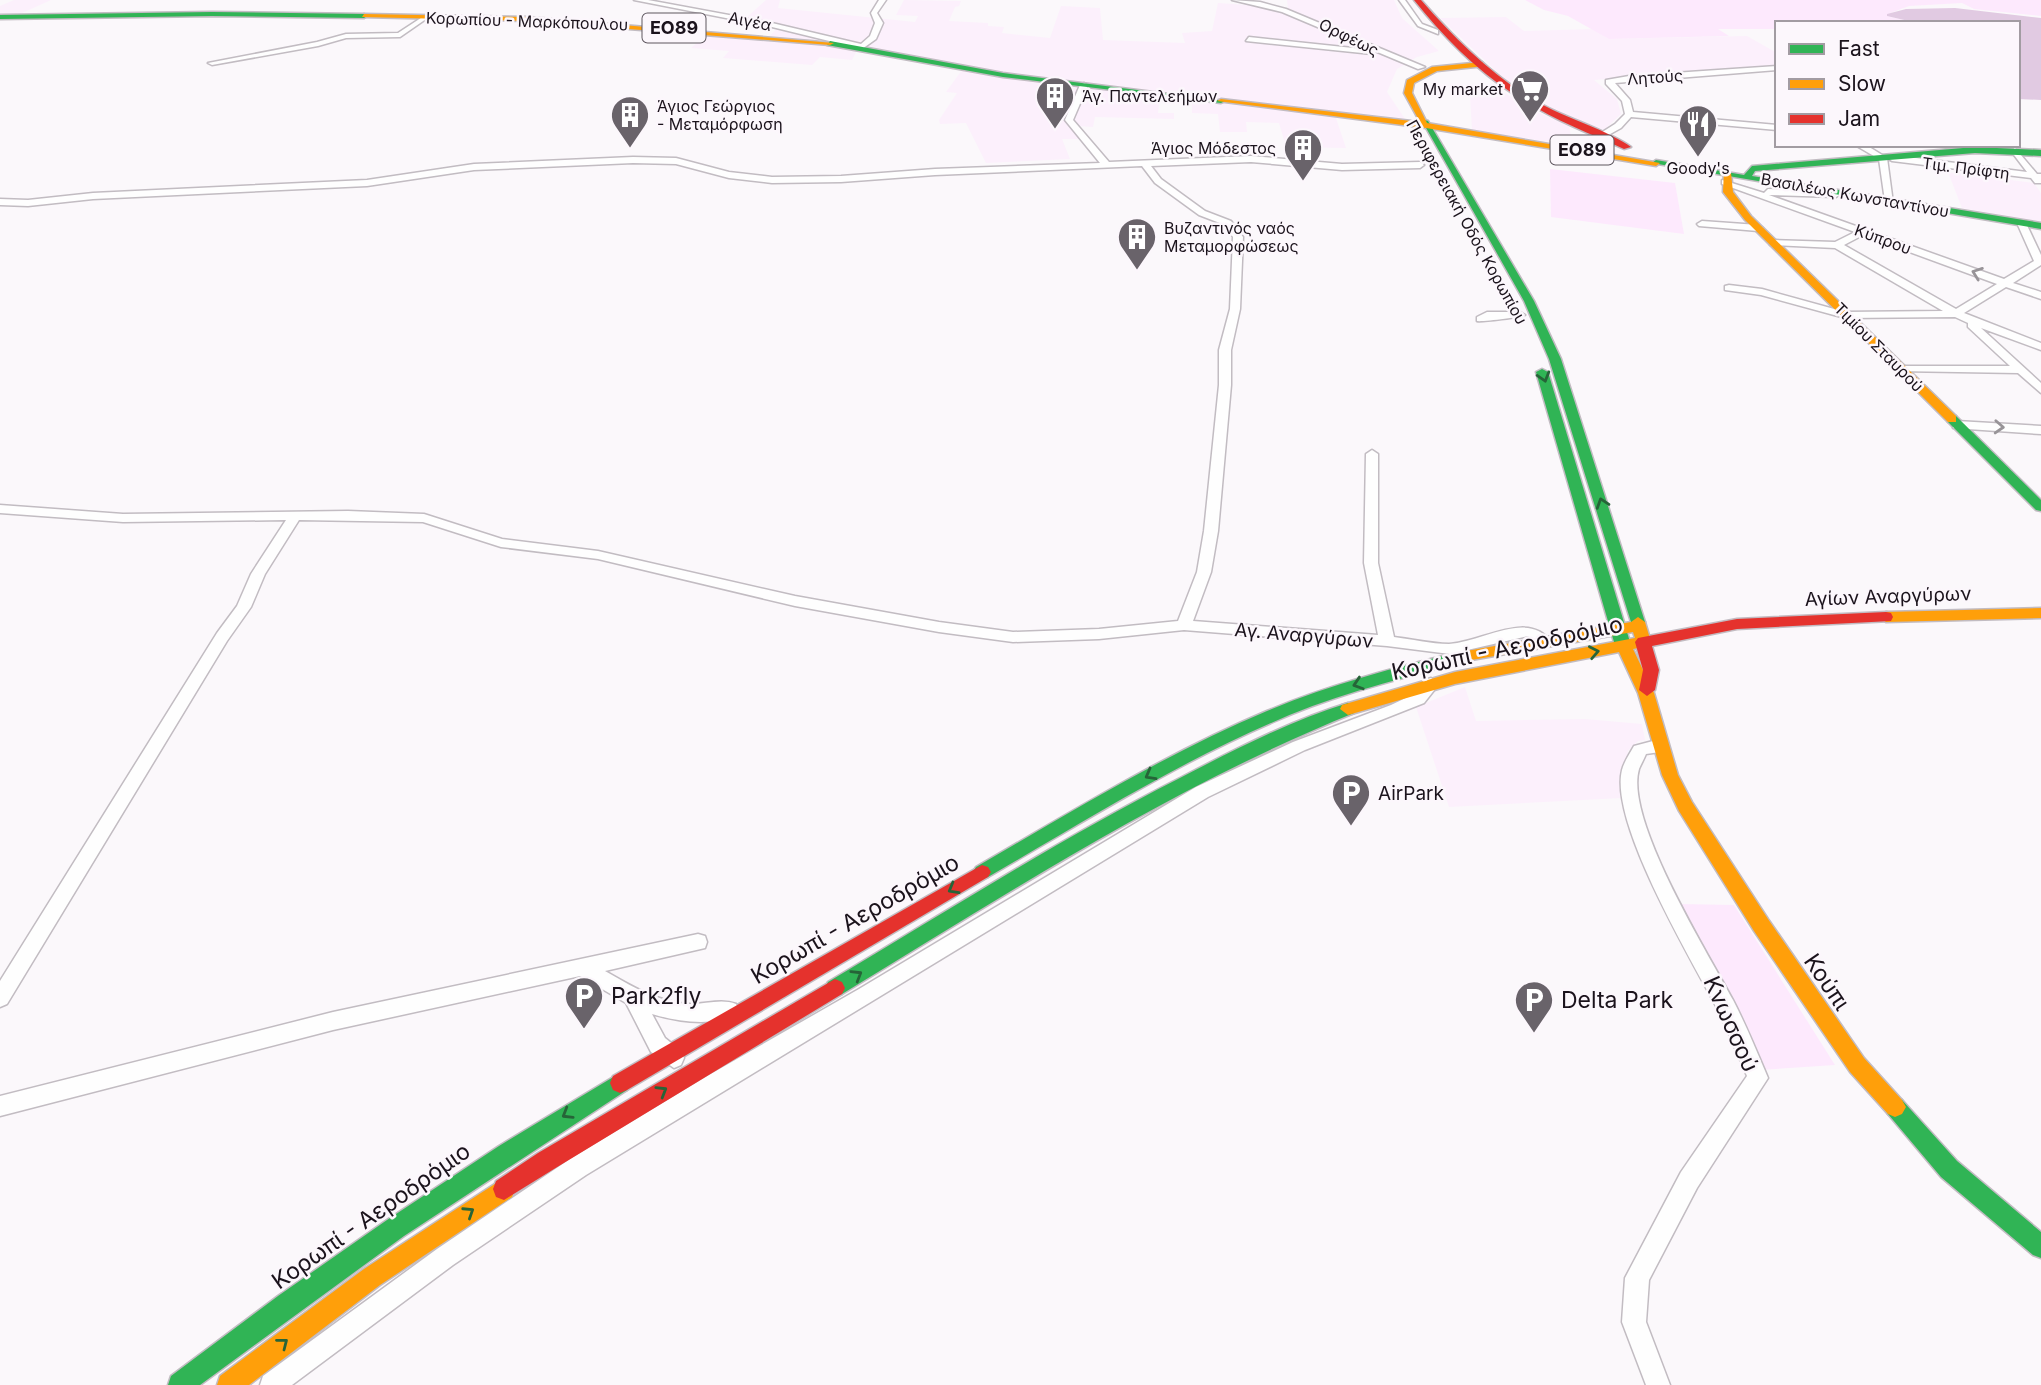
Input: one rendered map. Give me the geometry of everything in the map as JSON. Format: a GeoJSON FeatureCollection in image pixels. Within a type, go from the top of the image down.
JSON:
{"type":"FeatureCollection","features":[{"type":"Feature","properties":{"kind":"main road"},"geometry":{"type":"LineString","coordinates":[[1408,0],[1435,32],[1467,63],[1547,111],[1600,136],[1673,164]]}},
{"type":"Feature","properties":{"kind":"main road"},"geometry":{"type":"LineString","coordinates":[[1417,0],[1467,63]]}},
{"type":"Feature","properties":{"kind":"main road","name":"Κορωπίου - Μαρκόπουλου"},"geometry":{"type":"LineString","coordinates":[[0,17],[212,14],[582,21],[728,33],[862,47],[976,71],[1420,127],[1673,164]]}},
{"type":"Feature","properties":{"kind":"main road","name":"Περιφερειακή Οδός Κορωπίου"},"geometry":{"type":"LineString","coordinates":[[1467,63],[1422,67],[1403,76],[1395,88],[1517,279],[1550,347],[1623,568],[1641,634]]}},
{"type":"Feature","properties":{"kind":"main road","name":"Περιφερειακή Οδός Κορωπίου"},"geometry":{"type":"LineString","coordinates":[[1467,63],[1418,76],[1407,89],[1420,127],[1520,315],[1542,370],[1623,646]]}},
{"type":"Feature","properties":{"kind":"main road"},"geometry":{"type":"LineString","coordinates":[[1749,184],[1749,170],[1752,169],[1975,149],[2041,153]]}},
{"type":"Feature","properties":{"kind":"main road","name":"Βασιλέως Κωνσταντίνου"},"geometry":{"type":"LineString","coordinates":[[1673,164],[1749,184],[1856,195],[2041,226]]}},
{"type":"Feature","properties":{"kind":"main road","name":"Τιμίου Σταυρού"},"geometry":{"type":"LineString","coordinates":[[1720,176],[1727,193],[1758,228],[1957,425],[2034,494],[2041,507]]}},
{"type":"Feature","properties":{"kind":"main road"},"geometry":{"type":"LineString","coordinates":[[1592,633],[1602,622],[1608,599]]}},
{"type":"Feature","properties":{"kind":"main road","name":"Αγίων Αναργύρων"},"geometry":{"type":"LineString","coordinates":[[1618,629],[1641,634],[1701,622],[1737,624],[1853,617],[2041,613]]}},
{"type":"Feature","properties":{"kind":"main road","name":"Κορωπί - Αεροδρόμιο"},"geometry":{"type":"LineString","coordinates":[[180,1385],[265,1318],[449,1188],[531,1135],[1149,775],[1231,734],[1306,702],[1381,677],[1456,658],[1618,629]]}},
{"type":"Feature","properties":{"kind":"main road","name":"Κορωπί - Αεροδρόμιο"},"geometry":{"type":"LineString","coordinates":[[229,1385],[288,1338],[404,1255],[546,1161],[1118,820],[1209,770],[1321,719],[1430,684],[1623,646],[1641,634]]}},
{"type":"Feature","properties":{"kind":"main road","name":"Κούπι"},"geometry":{"type":"LineString","coordinates":[[1641,634],[1651,670],[1646,693]]}},
{"type":"Feature","properties":{"kind":"main road","name":"Κούπι"},"geometry":{"type":"LineString","coordinates":[[1623,646],[1646,693],[1670,775],[1685,806],[1857,1065],[1950,1169],[2041,1247]]}},
{"type":"Feature","properties":{"kind":"street","name":"Αιγέα"},"geometry":{"type":"LineString","coordinates":[[637,0],[772,25],[862,47]]}},
{"type":"Feature","properties":{"kind":"street"},"geometry":{"type":"LineString","coordinates":[[862,47],[878,29],[880,23],[874,13],[883,0]]}},
{"type":"Feature","properties":{"kind":"street","name":"Ορφέως"},"geometry":{"type":"LineString","coordinates":[[1236,0],[1253,1],[1317,21],[1381,53],[1422,67]]}},
{"type":"Feature","properties":{"kind":"street"},"geometry":{"type":"LineString","coordinates":[[1402,0],[1420,25],[1435,32]]}},
{"type":"Feature","properties":{"kind":"street"},"geometry":{"type":"LineString","coordinates":[[212,64],[346,36],[400,35],[424,18]]}},
{"type":"Feature","properties":{"kind":"street"},"geometry":{"type":"LineString","coordinates":[[1249,39],[1381,53]]}},
{"type":"Feature","properties":{"kind":"street","name":"Λητούς"},"geometry":{"type":"LineString","coordinates":[[1600,136],[1618,126],[1629,114],[1626,100],[1609,82],[1629,78],[1775,68]]}},
{"type":"Feature","properties":{"kind":"street"},"geometry":{"type":"LineString","coordinates":[[1084,85],[1069,120],[1107,164]]}},
{"type":"Feature","properties":{"kind":"street"},"geometry":{"type":"LineString","coordinates":[[1629,114],[1775,128]]}},
{"type":"Feature","properties":{"kind":"street"},"geometry":{"type":"LineString","coordinates":[[1863,147],[1887,158],[1890,201]]}},
{"type":"Feature","properties":{"kind":"street"},"geometry":{"type":"LineString","coordinates":[[2015,151],[2038,177],[2041,186]]}},
{"type":"Feature","properties":{"kind":"street","name":"Τιμ. Πρίφτη"},"geometry":{"type":"LineString","coordinates":[[1887,158],[2038,177]]}},
{"type":"Feature","properties":{"kind":"street"},"geometry":{"type":"LineString","coordinates":[[0,202],[28,203],[93,195],[367,183],[474,167],[633,160],[676,162],[772,180],[875,178],[935,172],[1251,159],[1342,167],[1420,165]]}},
{"type":"Feature","properties":{"kind":"street"},"geometry":{"type":"LineString","coordinates":[[1144,163],[1157,181],[1202,213],[1228,223],[1238,237],[1236,309],[1225,350],[1225,385],[1211,531],[1204,572],[1184,625]]}},
{"type":"Feature","properties":{"kind":"street","name":"Κύπρου"},"geometry":{"type":"LineString","coordinates":[[1749,184],[1862,232],[2041,296]]}},
{"type":"Feature","properties":{"kind":"street"},"geometry":{"type":"LineString","coordinates":[[1729,288],[1762,292],[1845,314],[1956,314],[2039,262],[2022,223]]}},
{"type":"Feature","properties":{"kind":"street"},"geometry":{"type":"LineString","coordinates":[[1702,224],[1758,228]]}},
{"type":"Feature","properties":{"kind":"street"},"geometry":{"type":"LineString","coordinates":[[1837,245],[1862,232]]}},
{"type":"Feature","properties":{"kind":"street"},"geometry":{"type":"LineString","coordinates":[[1774,243],[1837,245],[1956,314],[2041,347]]}},
{"type":"Feature","properties":{"kind":"street"},"geometry":{"type":"LineString","coordinates":[[1481,319],[1487,315],[1520,315]]}},
{"type":"Feature","properties":{"kind":"street"},"geometry":{"type":"LineString","coordinates":[[1969,320],[2041,389]]}},
{"type":"Feature","properties":{"kind":"street"},"geometry":{"type":"LineString","coordinates":[[1901,369],[2020,370]]}},
{"type":"Feature","properties":{"kind":"street"},"geometry":{"type":"LineString","coordinates":[[1957,425],[2041,430]]}},
{"type":"Feature","properties":{"kind":"street"},"geometry":{"type":"LineString","coordinates":[[1372,454],[1371,563],[1387,641]]}},
{"type":"Feature","properties":{"kind":"street","name":"Αγ. Αναργύρων"},"geometry":{"type":"LineString","coordinates":[[0,509],[123,518],[387,515],[424,518],[501,543],[554,547],[598,555],[794,601],[1013,637],[1099,634],[1184,625],[1387,641],[1450,649],[1528,631],[1537,634],[1543,642]]}},
{"type":"Feature","properties":{"kind":"street"},"geometry":{"type":"LineString","coordinates":[[0,998],[222,637],[244,607],[258,574],[295,516]]}},
{"type":"Feature","properties":{"kind":"street"},"geometry":{"type":"LineString","coordinates":[[272,1385],[445,1258],[545,1189],[716,1082],[866,995],[1202,792],[1299,746],[1397,709],[1418,699],[1430,684]]}},
{"type":"Feature","properties":{"kind":"street","name":"Κνωσσού"},"geometry":{"type":"LineString","coordinates":[[1658,1385],[1634,1322],[1637,1278],[1689,1180],[1758,1078],[1732,1020],[1651,865],[1630,799],[1632,766],[1639,752],[1643,748],[1661,747]]}},
{"type":"Feature","properties":{"kind":"street"},"geometry":{"type":"LineString","coordinates":[[0,1106],[160,1063],[382,1009],[585,969],[698,942]]}},
{"type":"Feature","properties":{"kind":"street"},"geometry":{"type":"LineString","coordinates":[[585,969],[633,998],[670,1013],[702,1016],[749,1006]]}},
{"type":"Feature","properties":{"kind":"street"},"geometry":{"type":"LineString","coordinates":[[633,998],[651,1033],[668,1054],[693,1072]]}},
{"type":"Feature","properties":{"kind":"shaded area"},"geometry":{"type":"Polygon","coordinates":[[[14,0],[51,0],[20,14],[0,15],[0,6],[14,0]]]}},
{"type":"Feature","properties":{"kind":"shaded area"},"geometry":{"type":"Polygon","coordinates":[[[766,0],[780,0],[778,8],[915,22],[918,16],[896,15],[904,0],[961,1],[949,21],[988,23],[988,26],[1004,27],[1002,33],[1050,38],[1061,6],[1100,8],[1103,40],[1185,43],[1182,33],[1212,31],[1218,3],[1288,8],[1287,0],[1394,0],[1402,18],[1439,51],[1417,57],[1397,69],[1387,92],[1405,119],[1335,115],[1346,148],[1286,147],[1279,123],[1246,122],[1247,132],[1220,132],[1218,114],[1192,113],[1192,100],[1160,96],[1158,113],[1174,113],[1174,119],[1095,117],[1093,127],[1078,126],[1089,139],[1062,139],[1070,159],[986,163],[966,123],[940,124],[939,120],[957,93],[946,92],[962,70],[867,47],[857,50],[852,60],[820,57],[812,65],[723,58],[729,51],[691,48],[710,32],[768,37],[780,26],[746,18],[766,0]]]}},
{"type":"Feature","properties":{"kind":"shaded area"},"geometry":{"type":"Polygon","coordinates":[[[1525,0],[2041,0],[2041,16],[1974,9],[1962,3],[1909,6],[1887,16],[1908,21],[1775,21],[1775,29],[1718,29],[1729,36],[1609,39],[1568,16],[1544,10],[1525,0]]]}},
{"type":"Feature","properties":{"kind":"shaded area"},"geometry":{"type":"Polygon","coordinates":[[[1955,8],[2041,18],[2041,100],[2020,99],[2020,21],[1908,21],[1887,16],[1906,9],[1955,8]]]}},
{"type":"Feature","properties":{"kind":"shaded area"},"geometry":{"type":"Polygon","coordinates":[[[1506,17],[1524,31],[1594,29],[1609,39],[1747,36],[1775,52],[1775,67],[1594,80],[1617,99],[1621,114],[1604,130],[1566,117],[1513,87],[1440,18],[1506,17]]]}},
{"type":"Feature","properties":{"kind":"shaded area"},"geometry":{"type":"Polygon","coordinates":[[[1505,93],[1528,108],[1569,126],[1572,141],[1581,142],[1581,147],[1472,130],[1470,96],[1505,93]]]}},
{"type":"Feature","properties":{"kind":"shaded area"},"geometry":{"type":"Polygon","coordinates":[[[1550,169],[1675,183],[1684,234],[1551,217],[1550,169]]]}},
{"type":"Feature","properties":{"kind":"shaded area"},"geometry":{"type":"Polygon","coordinates":[[[1948,172],[2034,183],[2041,193],[2041,222],[1962,208],[1948,172]]]}},
{"type":"Feature","properties":{"kind":"shaded area"},"geometry":{"type":"Polygon","coordinates":[[[1465,687],[1476,721],[1585,719],[1642,724],[1645,740],[1638,741],[1628,751],[1622,798],[1449,807],[1416,707],[1465,687]]]}},
{"type":"Feature","properties":{"kind":"shaded area"},"geometry":{"type":"Polygon","coordinates":[[[1678,904],[1734,905],[1835,1065],[1760,1070],[1678,904]]]}},
{"type":"Feature","properties":{"kind":"traffic: fast"},"geometry":{"type":"LineString","coordinates":[[0,17],[212,14],[364,16]]}},
{"type":"Feature","properties":{"kind":"traffic: fast"},"geometry":{"type":"LineString","coordinates":[[830,43],[1003,75],[1221,101]]}},
{"type":"Feature","properties":{"kind":"traffic: fast"},"geometry":{"type":"LineString","coordinates":[[1424,121],[1529,301],[1555,359],[1638,622]]}},
{"type":"Feature","properties":{"kind":"traffic: fast"},"geometry":{"type":"LineString","coordinates":[[1747,177],[1752,169],[1975,150],[2041,153]]}},
{"type":"Feature","properties":{"kind":"traffic: fast"},"geometry":{"type":"LineString","coordinates":[[1656,163],[2041,226]]}},
{"type":"Feature","properties":{"kind":"traffic: fast"},"geometry":{"type":"LineString","coordinates":[[1542,372],[1622,642]]}},
{"type":"Feature","properties":{"kind":"traffic: fast"},"geometry":{"type":"LineString","coordinates":[[1952,419],[2041,507]]}},
{"type":"Feature","properties":{"kind":"traffic: fast"},"geometry":{"type":"LineString","coordinates":[[982,872],[1125,789],[1235,732],[1342,690],[1460,657]]}},
{"type":"Feature","properties":{"kind":"traffic: fast"},"geometry":{"type":"LineString","coordinates":[[835,988],[1022,874],[1150,801],[1281,736],[1348,709]]}},
{"type":"Feature","properties":{"kind":"traffic: fast"},"geometry":{"type":"LineString","coordinates":[[180,1385],[287,1304],[395,1228],[620,1083]]}},
{"type":"Feature","properties":{"kind":"traffic: fast"},"geometry":{"type":"LineString","coordinates":[[1895,1107],[1949,1169],[2041,1247]]}},
{"type":"Feature","properties":{"kind":"traffic: slow"},"geometry":{"type":"LineString","coordinates":[[364,16],[528,19],[830,43]]}},
{"type":"Feature","properties":{"kind":"traffic: slow"},"geometry":{"type":"LineString","coordinates":[[1424,121],[1408,93],[1410,82],[1435,69],[1482,64]]}},
{"type":"Feature","properties":{"kind":"traffic: slow"},"geometry":{"type":"LineString","coordinates":[[1221,101],[1426,125],[1656,163]]}},
{"type":"Feature","properties":{"kind":"traffic: slow"},"geometry":{"type":"LineString","coordinates":[[1727,173],[1728,192],[1748,218],[1952,419]]}},
{"type":"Feature","properties":{"kind":"traffic: slow"},"geometry":{"type":"LineString","coordinates":[[1886,617],[2041,613]]}},
{"type":"Feature","properties":{"kind":"traffic: slow"},"geometry":{"type":"LineString","coordinates":[[1348,709],[1455,678],[1643,642],[1638,622]]}},
{"type":"Feature","properties":{"kind":"traffic: slow"},"geometry":{"type":"LineString","coordinates":[[1460,657],[1639,626]]}},
{"type":"Feature","properties":{"kind":"traffic: slow"},"geometry":{"type":"LineString","coordinates":[[1624,646],[1646,693],[1670,775],[1685,806],[1761,925],[1857,1065],[1895,1107]]}},
{"type":"Feature","properties":{"kind":"traffic: slow"},"geometry":{"type":"LineString","coordinates":[[229,1385],[372,1277],[504,1189]]}},
{"type":"Feature","properties":{"kind":"traffic: jam"},"geometry":{"type":"LineString","coordinates":[[1417,0],[1463,49],[1515,92],[1556,115],[1627,147]]}},
{"type":"Feature","properties":{"kind":"traffic: jam"},"geometry":{"type":"LineString","coordinates":[[1647,690],[1651,670],[1643,642],[1737,624],[1886,617]]}},
{"type":"Feature","properties":{"kind":"traffic: jam"},"geometry":{"type":"LineString","coordinates":[[620,1083],[982,872]]}},
{"type":"Feature","properties":{"kind":"traffic: jam"},"geometry":{"type":"LineString","coordinates":[[504,1189],[546,1161],[835,988]]}},
{"type":"Feature","properties":{"kind":"place","name":"My market"},"geometry":{"type":"Point","coordinates":[1530,123]}},
{"type":"Feature","properties":{"kind":"place","name":"Άγ. Παντελεήμων"},"geometry":{"type":"Point","coordinates":[1055,130]}},
{"type":"Feature","properties":{"kind":"place","name":"Άγιος Γεώργιος - Μεταμόρφωση"},"geometry":{"type":"Point","coordinates":[630,149]}},
{"type":"Feature","properties":{"kind":"place","name":"Goody's"},"geometry":{"type":"Point","coordinates":[1698,158]}},
{"type":"Feature","properties":{"kind":"place","name":"Άγιος Μόδεστος"},"geometry":{"type":"Point","coordinates":[1303,182]}},
{"type":"Feature","properties":{"kind":"place","name":"Βυζαντινός ναός Μεταμορφώσεως"},"geometry":{"type":"Point","coordinates":[1137,271]}},
{"type":"Feature","properties":{"kind":"place","name":"AirPark"},"geometry":{"type":"Point","coordinates":[1351,827]}},
{"type":"Feature","properties":{"kind":"place","name":"Park2fly"},"geometry":{"type":"Point","coordinates":[584,1030]}},
{"type":"Feature","properties":{"kind":"place","name":"Delta Park"},"geometry":{"type":"Point","coordinates":[1534,1034]}}]}
